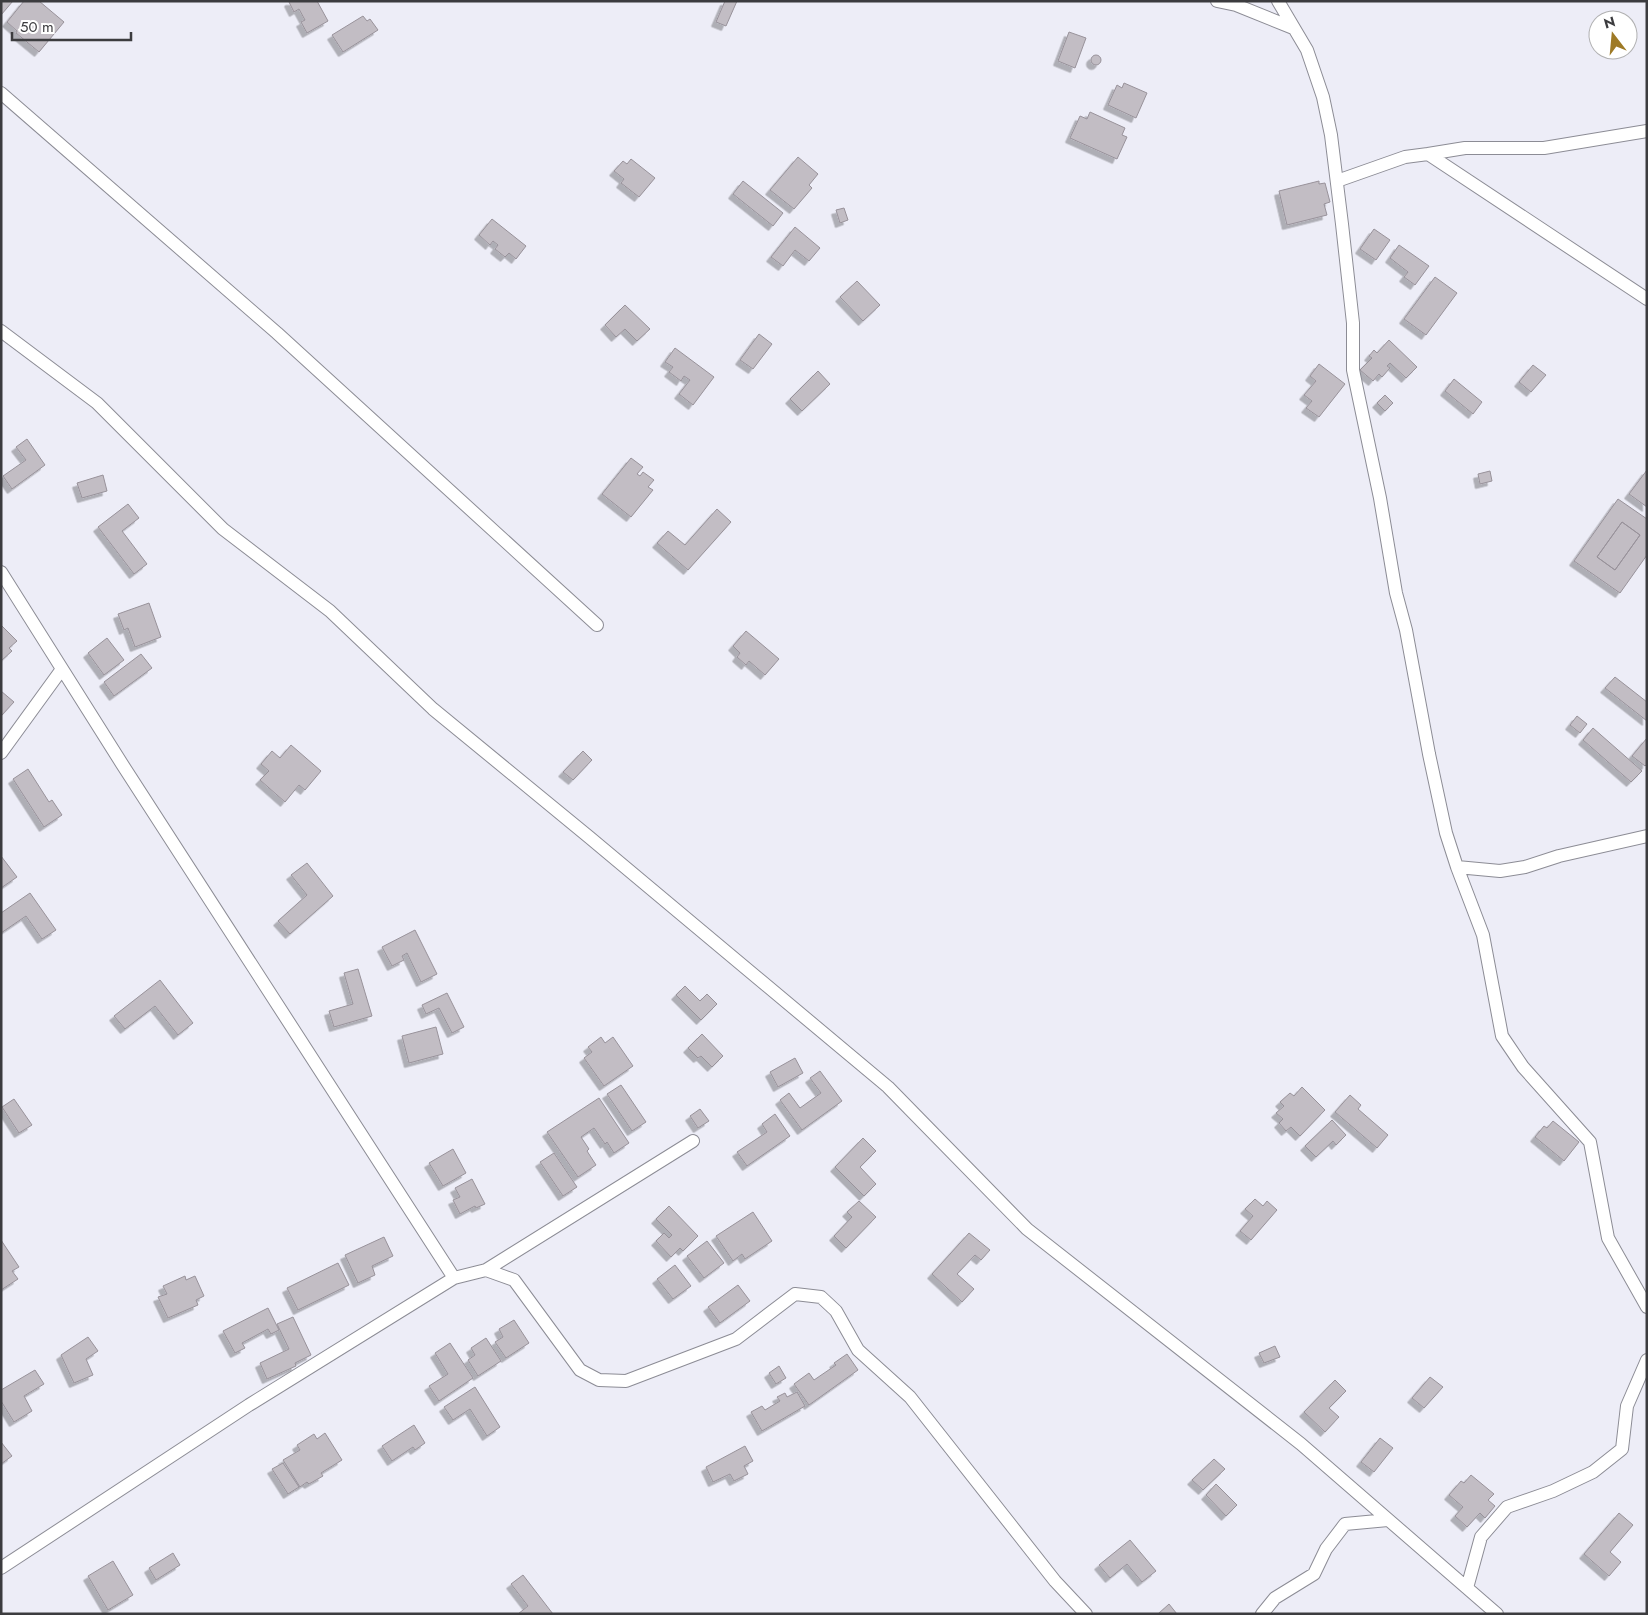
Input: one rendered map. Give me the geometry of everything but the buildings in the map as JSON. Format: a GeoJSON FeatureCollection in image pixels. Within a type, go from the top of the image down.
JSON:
{"type":"FeatureCollection","features":[{"type":"Feature","properties":{"kind":"street"},"geometry":{"type":"LineString","coordinates":[[1217,1],[1236,5],[1293,28]]}},
{"type":"Feature","properties":{"kind":"street"},"geometry":{"type":"LineString","coordinates":[[1278,1],[1307,50],[1323,96],[1331,135],[1337,181],[1353,324],[1354,370],[1380,498],[1396,593],[1406,630],[1429,754],[1446,832],[1457,868],[1484,935],[1502,1036],[1523,1067],[1590,1142],[1608,1238],[1647,1307]]}},
{"type":"Feature","properties":{"kind":"street"},"geometry":{"type":"LineString","coordinates":[[1,93],[277,334],[597,625]]}},
{"type":"Feature","properties":{"kind":"street"},"geometry":{"type":"LineString","coordinates":[[1337,181],[1405,157],[1465,148],[1544,148],[1647,131]]}},
{"type":"Feature","properties":{"kind":"street"},"geometry":{"type":"LineString","coordinates":[[1428,154],[1647,299]]}},
{"type":"Feature","properties":{"kind":"street"},"geometry":{"type":"LineString","coordinates":[[1,331],[97,404],[223,529],[330,611],[433,709],[590,837],[888,1087],[1027,1229],[1300,1444],[1497,1614]]}},
{"type":"Feature","properties":{"kind":"street"},"geometry":{"type":"LineString","coordinates":[[1,572],[122,764],[454,1278]]}},
{"type":"Feature","properties":{"kind":"street"},"geometry":{"type":"LineString","coordinates":[[1,753],[62,669]]}},
{"type":"Feature","properties":{"kind":"street"},"geometry":{"type":"LineString","coordinates":[[1457,868],[1500,871],[1525,867],[1559,856],[1647,836]]}},
{"type":"Feature","properties":{"kind":"street"},"geometry":{"type":"LineString","coordinates":[[1,1568],[248,1405],[454,1278],[486,1270],[693,1141]]}},
{"type":"Feature","properties":{"kind":"street"},"geometry":{"type":"LineString","coordinates":[[486,1270],[514,1280],[580,1370],[599,1380],[626,1381],[736,1339],[795,1294],[821,1297],[836,1311],[858,1350],[910,1398],[1055,1581],[1086,1614]]}},
{"type":"Feature","properties":{"kind":"street"},"geometry":{"type":"LineString","coordinates":[[1467,1588],[1481,1537],[1507,1508],[1593,1472],[1622,1449],[1627,1406],[1647,1360]]}},
{"type":"Feature","properties":{"kind":"street"},"geometry":{"type":"LineString","coordinates":[[1262,1614],[1275,1598],[1314,1574],[1326,1549],[1345,1524],[1388,1520]]}}]}
